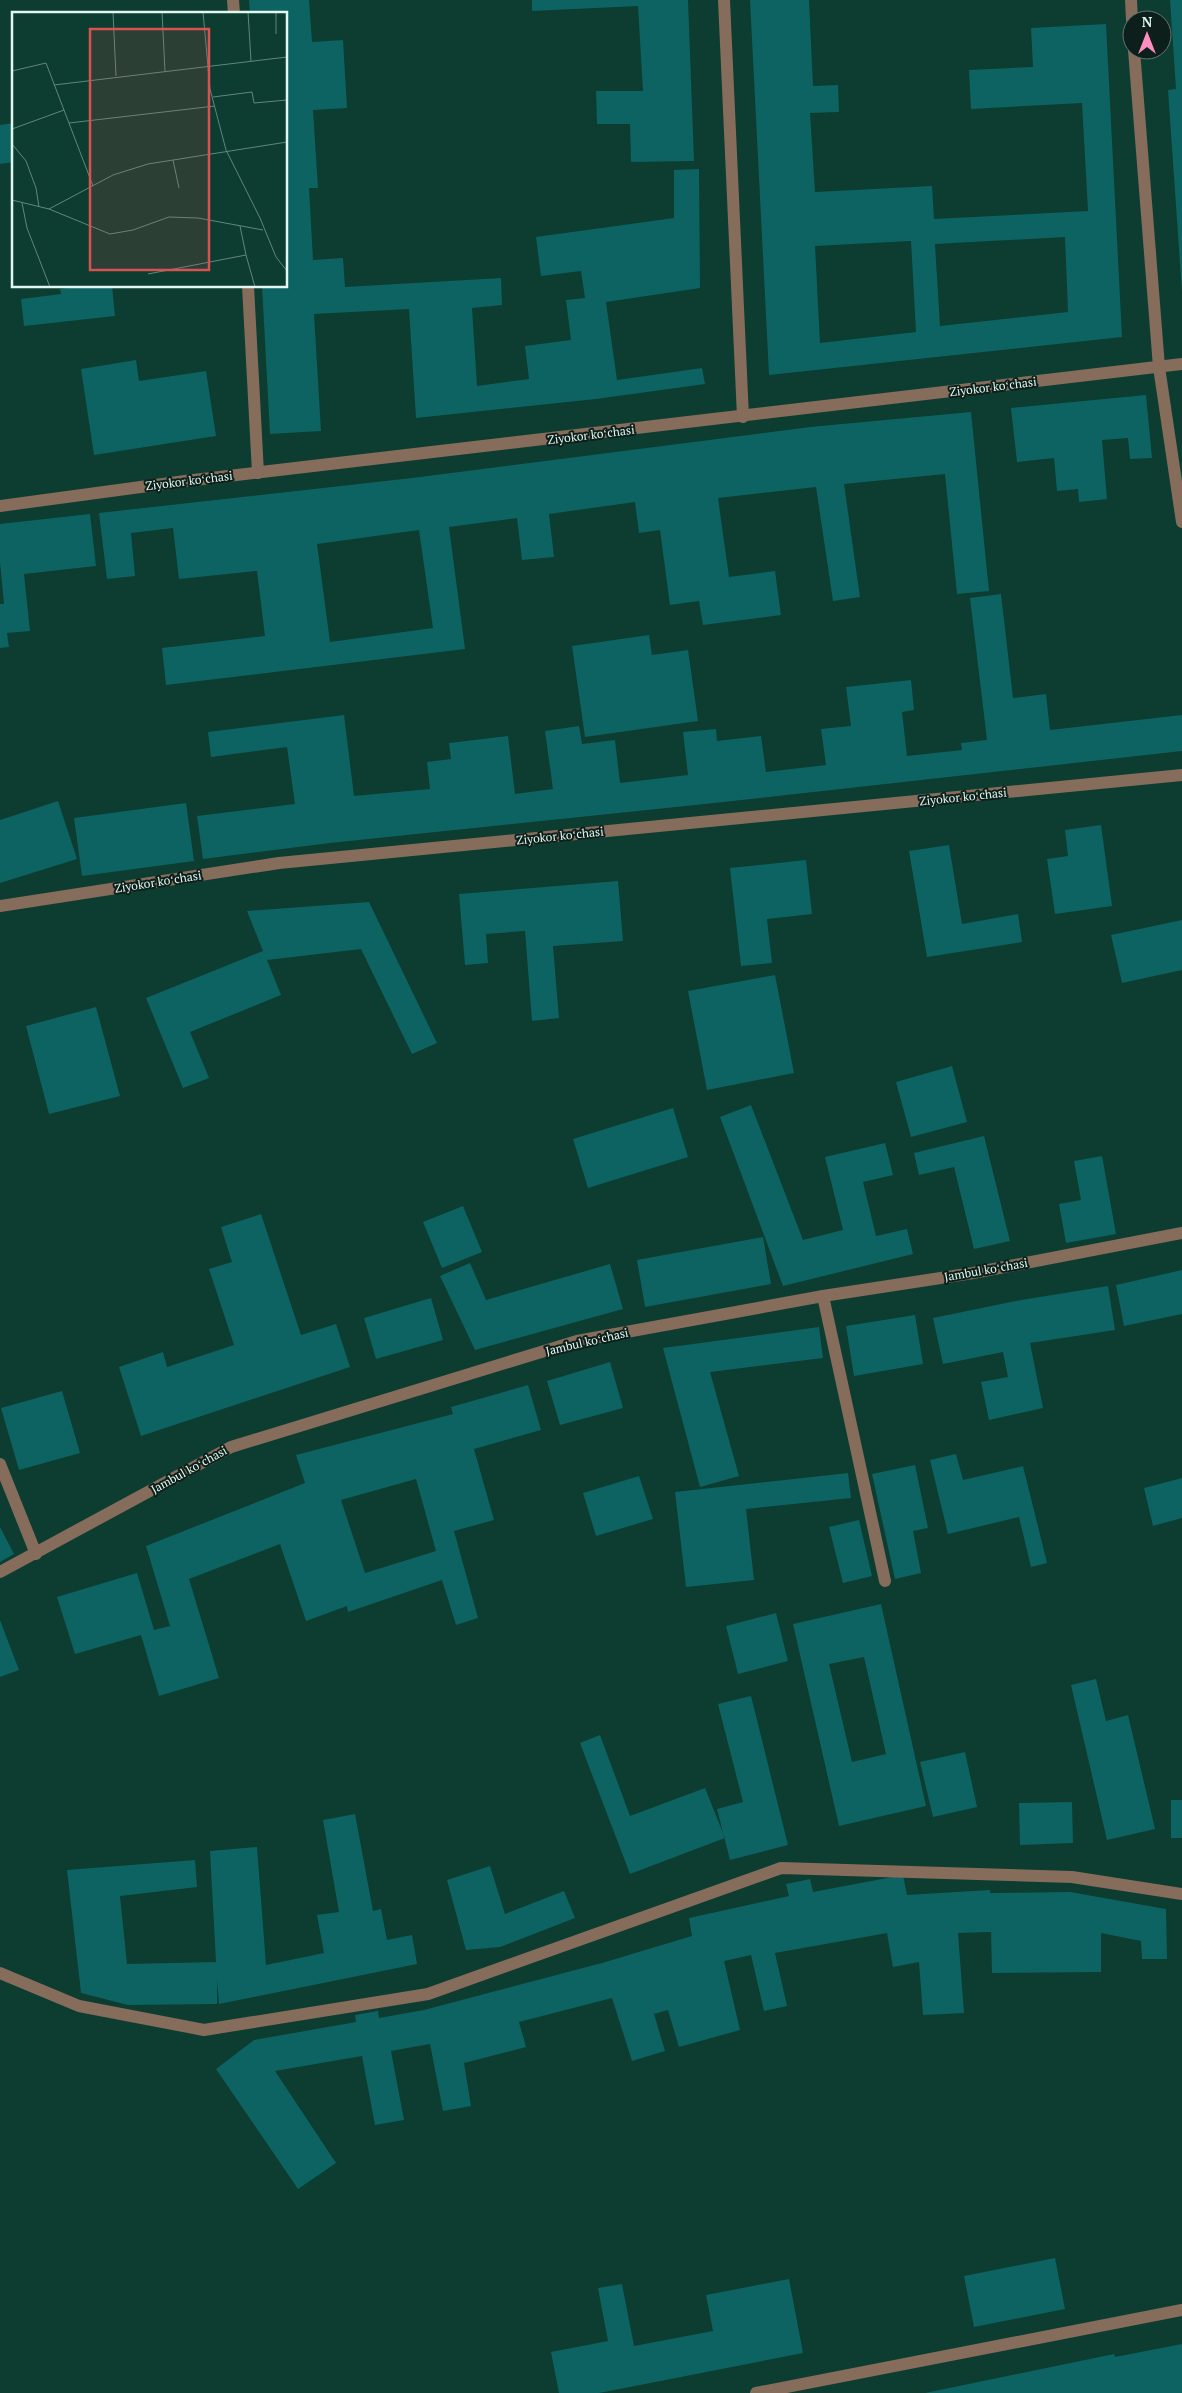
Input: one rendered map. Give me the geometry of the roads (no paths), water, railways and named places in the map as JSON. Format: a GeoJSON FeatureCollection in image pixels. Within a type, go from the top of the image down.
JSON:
{"type":"FeatureCollection","features":[{"type":"Feature","properties":{"kind":"street"},"geometry":{"type":"LineString","coordinates":[[724,0],[743,417]]}},
{"type":"Feature","properties":{"kind":"street"},"geometry":{"type":"LineString","coordinates":[[1135,60],[1159,367],[1182,522]]}},
{"type":"Feature","properties":{"kind":"street"},"geometry":{"type":"LineString","coordinates":[[248,288],[258,473]]}},
{"type":"Feature","properties":{"kind":"street","name":"Ziyokor koʻchasi"},"geometry":{"type":"LineString","coordinates":[[0,506],[258,473],[1182,364]]}},
{"type":"Feature","properties":{"kind":"street","name":"Ziyokor koʻchasi"},"geometry":{"type":"LineString","coordinates":[[0,906],[279,863],[1182,775]]}},
{"type":"Feature","properties":{"kind":"street","name":"Jambul koʻchasi"},"geometry":{"type":"LineString","coordinates":[[0,1572],[231,1446],[577,1341],[823,1296],[973,1273],[1182,1233]]}},
{"type":"Feature","properties":{"kind":"street"},"geometry":{"type":"LineString","coordinates":[[823,1296],[885,1582]]}},
{"type":"Feature","properties":{"kind":"street"},"geometry":{"type":"LineString","coordinates":[[0,1464],[36,1554]]}},
{"type":"Feature","properties":{"kind":"street"},"geometry":{"type":"LineString","coordinates":[[0,1973],[79,2006],[204,2030],[428,1994],[781,1868],[1072,1877],[1182,1894]]}},
{"type":"Feature","properties":{"kind":"street"},"geometry":{"type":"LineString","coordinates":[[756,2393],[1182,2310]]}}]}
